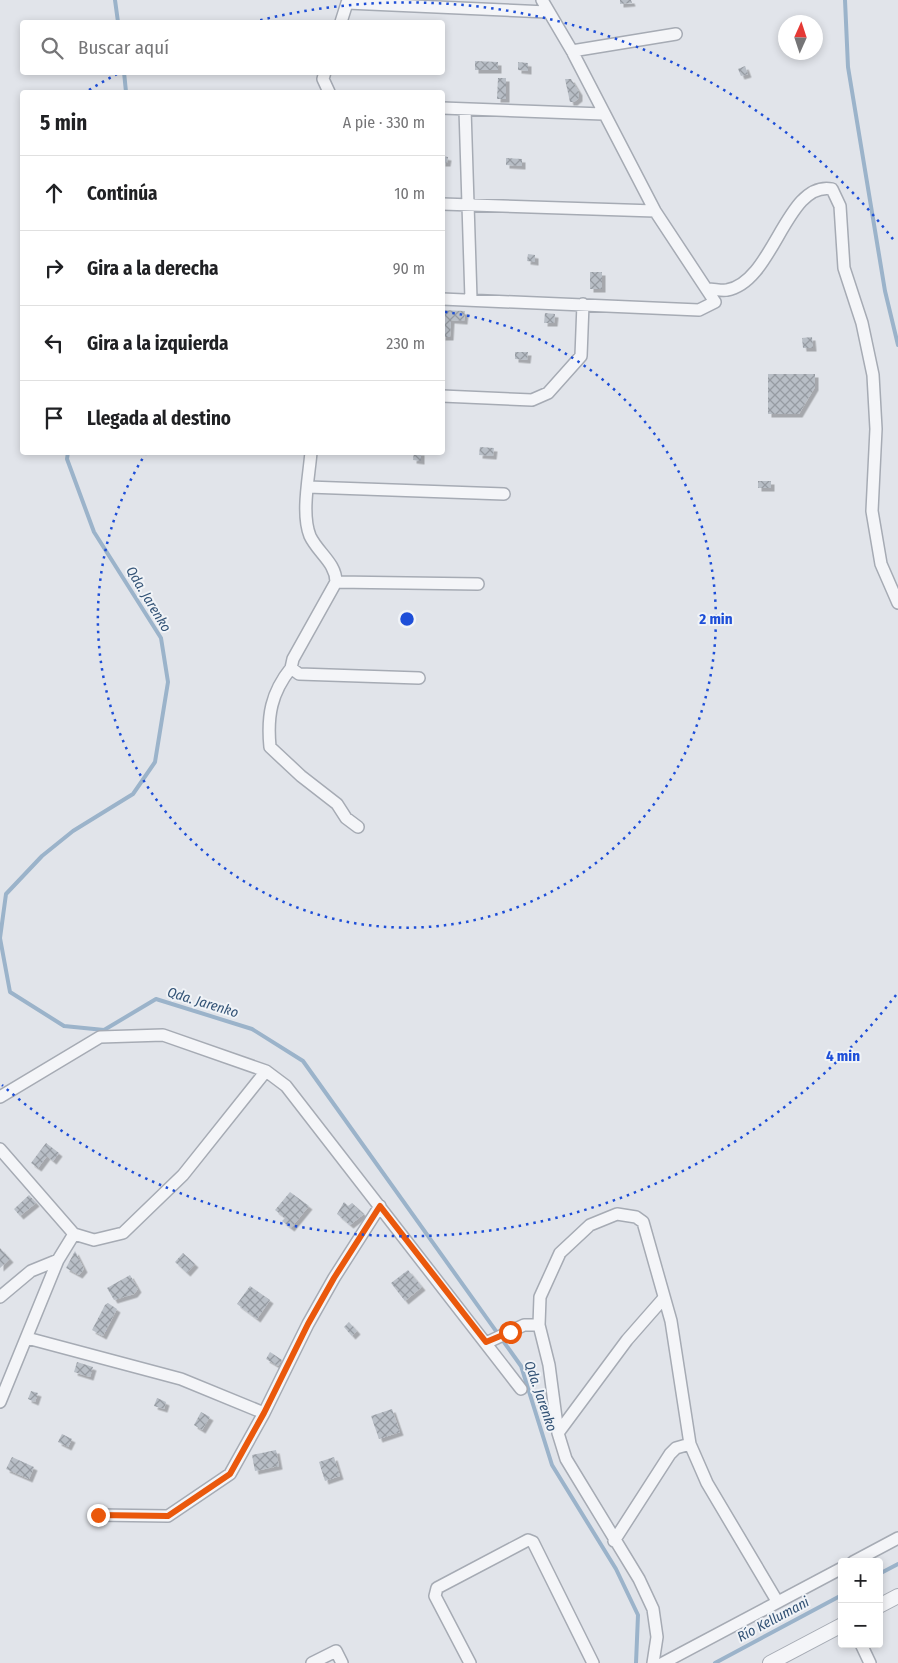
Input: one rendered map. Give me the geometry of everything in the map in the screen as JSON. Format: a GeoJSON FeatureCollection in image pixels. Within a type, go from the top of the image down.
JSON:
{"type":"FeatureCollection","features":[{"type":"Feature","properties":{"kind":"street"},"geometry":{"type":"LineString","coordinates":[[445,298],[699,310],[715,302],[656,211],[603,114],[572,51],[547,12],[542,0]]}},
{"type":"Feature","properties":{"kind":"street"},"geometry":{"type":"LineString","coordinates":[[342,20],[347,3],[427,4],[547,12]]}},
{"type":"Feature","properties":{"kind":"street"},"geometry":{"type":"LineString","coordinates":[[572,51],[676,34]]}},
{"type":"Feature","properties":{"kind":"street"},"geometry":{"type":"LineString","coordinates":[[324,75],[323,79],[328,90]]}},
{"type":"Feature","properties":{"kind":"street"},"geometry":{"type":"LineString","coordinates":[[445,108],[603,114]]}},
{"type":"Feature","properties":{"kind":"street"},"geometry":{"type":"LineString","coordinates":[[465,109],[471,299]]}},
{"type":"Feature","properties":{"kind":"street"},"geometry":{"type":"LineString","coordinates":[[708,289],[728,290],[746,281],[762,264],[793,210],[817,190],[823,187],[832,189],[840,206],[844,268],[862,322],[873,375],[876,429],[872,511],[882,564],[898,603]]}},
{"type":"Feature","properties":{"kind":"street"},"geometry":{"type":"LineString","coordinates":[[445,204],[656,211]]}},
{"type":"Feature","properties":{"kind":"street"},"geometry":{"type":"LineString","coordinates":[[445,396],[532,400],[548,393],[581,356],[583,304]]}},
{"type":"Feature","properties":{"kind":"street"},"geometry":{"type":"LineString","coordinates":[[311,455],[305,517],[310,537],[332,566],[336,582],[293,659],[291,668],[279,684],[273,700],[268,726],[270,747],[301,776],[337,804],[346,818],[358,827]]}},
{"type":"Feature","properties":{"kind":"street"},"geometry":{"type":"LineString","coordinates":[[308,487],[504,494]]}},
{"type":"Feature","properties":{"kind":"street"},"geometry":{"type":"LineString","coordinates":[[336,582],[478,584]]}},
{"type":"Feature","properties":{"kind":"street"},"geometry":{"type":"LineString","coordinates":[[291,668],[299,674],[420,678]]}},
{"type":"Feature","properties":{"kind":"street"},"geometry":{"type":"LineString","coordinates":[[0,1097],[100,1037],[163,1035],[266,1071],[286,1086],[486,1342],[520,1389]]}},
{"type":"Feature","properties":{"kind":"street"},"geometry":{"type":"LineString","coordinates":[[1,1153],[74,1234],[94,1240],[122,1233],[183,1175],[266,1071]]}},
{"type":"Feature","properties":{"kind":"street"},"geometry":{"type":"LineString","coordinates":[[98,1515],[168,1516],[230,1474],[264,1413],[308,1324],[334,1278],[380,1206]]}},
{"type":"Feature","properties":{"kind":"street"},"geometry":{"type":"LineString","coordinates":[[653,1663],[657,1638],[653,1609],[639,1579],[566,1459],[558,1433],[549,1365],[539,1325],[540,1297],[560,1254],[590,1225],[617,1214],[636,1217],[643,1222],[674,1337],[690,1444],[706,1483],[777,1601]]}},
{"type":"Feature","properties":{"kind":"street"},"geometry":{"type":"LineString","coordinates":[[0,1402],[58,1260],[74,1234]]}},
{"type":"Feature","properties":{"kind":"street"},"geometry":{"type":"LineString","coordinates":[[0,1297],[31,1271],[58,1260]]}},
{"type":"Feature","properties":{"kind":"street"},"geometry":{"type":"LineString","coordinates":[[558,1433],[627,1340],[663,1299]]}},
{"type":"Feature","properties":{"kind":"street"},"geometry":{"type":"LineString","coordinates":[[486,1342],[524,1325],[539,1325]]}},
{"type":"Feature","properties":{"kind":"street"},"geometry":{"type":"LineString","coordinates":[[27,1338],[181,1379],[264,1413]]}},
{"type":"Feature","properties":{"kind":"street"},"geometry":{"type":"LineString","coordinates":[[614,1540],[670,1454],[676,1448],[690,1444]]}},
{"type":"Feature","properties":{"kind":"street"},"geometry":{"type":"LineString","coordinates":[[860,1558],[898,1538]]}},
{"type":"Feature","properties":{"kind":"street"},"geometry":{"type":"LineString","coordinates":[[470,1663],[436,1596],[437,1588],[528,1540],[532,1542],[593,1663]]}},
{"type":"Feature","properties":{"kind":"street"},"geometry":{"type":"LineString","coordinates":[[663,1663],[838,1570]]}},
{"type":"Feature","properties":{"kind":"street"},"geometry":{"type":"LineString","coordinates":[[883,1604],[898,1596]]}},
{"type":"Feature","properties":{"kind":"street"},"geometry":{"type":"LineString","coordinates":[[770,1663],[838,1627]]}},
{"type":"Feature","properties":{"kind":"street"},"geometry":{"type":"LineString","coordinates":[[863,1648],[870,1663]]}},
{"type":"Feature","properties":{"kind":"street"},"geometry":{"type":"LineString","coordinates":[[312,1663],[336,1651],[342,1663]]}},
{"type":"Feature","properties":{"kind":"building"},"geometry":{"type":"Polygon","coordinates":[[[620,0],[631,0],[632,3],[620,4],[620,0]]]}},
{"type":"Feature","properties":{"kind":"building"},"geometry":{"type":"Polygon","coordinates":[[[475,61],[498,62],[498,70],[475,70],[475,61]]]}},
{"type":"Feature","properties":{"kind":"building"},"geometry":{"type":"Polygon","coordinates":[[[518,62],[528,63],[528,71],[518,70],[518,62]]]}},
{"type":"Feature","properties":{"kind":"building"},"geometry":{"type":"Polygon","coordinates":[[[745,66],[748,74],[741,76],[738,69],[745,66]]]}},
{"type":"Feature","properties":{"kind":"building"},"geometry":{"type":"Polygon","coordinates":[[[498,78],[506,78],[506,99],[497,99],[498,78]]]}},
{"type":"Feature","properties":{"kind":"building"},"geometry":{"type":"Polygon","coordinates":[[[565,79],[571,79],[579,92],[579,98],[574,102],[570,102],[565,79]]]}},
{"type":"Feature","properties":{"kind":"building"},"geometry":{"type":"Polygon","coordinates":[[[445,156],[448,157],[447,163],[445,163],[445,156]]]}},
{"type":"Feature","properties":{"kind":"building"},"geometry":{"type":"Polygon","coordinates":[[[506,158],[522,159],[522,166],[506,165],[506,158]]]}},
{"type":"Feature","properties":{"kind":"building"},"geometry":{"type":"Polygon","coordinates":[[[528,254],[535,255],[535,262],[527,261],[528,254]]]}},
{"type":"Feature","properties":{"kind":"building"},"geometry":{"type":"Polygon","coordinates":[[[590,272],[602,272],[602,289],[590,289],[590,272]]]}},
{"type":"Feature","properties":{"kind":"building"},"geometry":{"type":"Polygon","coordinates":[[[445,310],[465,311],[464,321],[451,320],[450,337],[445,337],[445,310]]]}},
{"type":"Feature","properties":{"kind":"building"},"geometry":{"type":"Polygon","coordinates":[[[545,313],[555,314],[554,323],[544,323],[545,313]]]}},
{"type":"Feature","properties":{"kind":"building"},"geometry":{"type":"Polygon","coordinates":[[[812,337],[813,348],[803,348],[802,338],[812,337]]]}},
{"type":"Feature","properties":{"kind":"building"},"geometry":{"type":"Polygon","coordinates":[[[515,352],[528,352],[527,360],[515,359],[515,352]]]}},
{"type":"Feature","properties":{"kind":"building"},"geometry":{"type":"Polygon","coordinates":[[[768,374],[815,374],[815,387],[799,414],[768,414],[768,374]]]}},
{"type":"Feature","properties":{"kind":"building"},"geometry":{"type":"Polygon","coordinates":[[[480,447],[494,448],[493,456],[479,455],[480,447]]]}},
{"type":"Feature","properties":{"kind":"building"},"geometry":{"type":"Polygon","coordinates":[[[414,455],[421,455],[421,461],[413,460],[414,455]]]}},
{"type":"Feature","properties":{"kind":"building"},"geometry":{"type":"Polygon","coordinates":[[[758,481],[771,481],[771,488],[758,488],[758,481]]]}},
{"type":"Feature","properties":{"kind":"building"},"geometry":{"type":"Polygon","coordinates":[[[46,1143],[59,1153],[53,1161],[47,1156],[38,1168],[31,1163],[46,1143]]]}},
{"type":"Feature","properties":{"kind":"building"},"geometry":{"type":"Polygon","coordinates":[[[290,1192],[309,1206],[291,1228],[282,1221],[285,1218],[275,1210],[290,1192]]]}},
{"type":"Feature","properties":{"kind":"building"},"geometry":{"type":"Polygon","coordinates":[[[29,1195],[36,1203],[20,1216],[14,1209],[29,1195]]]}},
{"type":"Feature","properties":{"kind":"building"},"geometry":{"type":"Polygon","coordinates":[[[344,1202],[348,1206],[352,1203],[364,1214],[350,1225],[337,1214],[344,1202]]]}},
{"type":"Feature","properties":{"kind":"building"},"geometry":{"type":"Polygon","coordinates":[[[0,1248],[10,1259],[0,1268],[0,1248]]]}},
{"type":"Feature","properties":{"kind":"building"},"geometry":{"type":"Polygon","coordinates":[[[75,1251],[84,1269],[79,1275],[66,1268],[75,1251]]]}},
{"type":"Feature","properties":{"kind":"building"},"geometry":{"type":"Polygon","coordinates":[[[183,1253],[195,1264],[187,1273],[175,1262],[183,1253]]]}},
{"type":"Feature","properties":{"kind":"building"},"geometry":{"type":"Polygon","coordinates":[[[408,1270],[422,1287],[405,1301],[391,1283],[408,1270]]]}},
{"type":"Feature","properties":{"kind":"building"},"geometry":{"type":"Polygon","coordinates":[[[130,1275],[138,1289],[134,1294],[114,1300],[107,1288],[130,1275]]]}},
{"type":"Feature","properties":{"kind":"building"},"geometry":{"type":"Polygon","coordinates":[[[250,1286],[270,1300],[257,1319],[237,1304],[250,1286]]]}},
{"type":"Feature","properties":{"kind":"building"},"geometry":{"type":"Polygon","coordinates":[[[108,1303],[117,1309],[103,1336],[92,1330],[105,1305],[108,1303]]]}},
{"type":"Feature","properties":{"kind":"building"},"geometry":{"type":"Polygon","coordinates":[[[349,1322],[357,1331],[352,1336],[344,1327],[349,1322]]]}},
{"type":"Feature","properties":{"kind":"building"},"geometry":{"type":"Polygon","coordinates":[[[270,1352],[282,1360],[278,1366],[266,1359],[270,1352]]]}},
{"type":"Feature","properties":{"kind":"building"},"geometry":{"type":"Polygon","coordinates":[[[77,1362],[93,1367],[90,1377],[74,1372],[77,1362]]]}},
{"type":"Feature","properties":{"kind":"building"},"geometry":{"type":"Polygon","coordinates":[[[31,1391],[38,1393],[35,1402],[28,1399],[31,1391]]]}},
{"type":"Feature","properties":{"kind":"building"},"geometry":{"type":"Polygon","coordinates":[[[157,1398],[166,1402],[164,1409],[154,1406],[157,1398]]]}},
{"type":"Feature","properties":{"kind":"building"},"geometry":{"type":"Polygon","coordinates":[[[392,1409],[400,1432],[379,1439],[371,1416],[392,1409]]]}},
{"type":"Feature","properties":{"kind":"building"},"geometry":{"type":"Polygon","coordinates":[[[201,1412],[210,1417],[202,1430],[194,1425],[201,1412]]]}},
{"type":"Feature","properties":{"kind":"building"},"geometry":{"type":"Polygon","coordinates":[[[62,1434],[72,1439],[68,1447],[58,1442],[62,1434]]]}},
{"type":"Feature","properties":{"kind":"building"},"geometry":{"type":"Polygon","coordinates":[[[276,1450],[279,1466],[255,1471],[252,1455],[276,1450]]]}},
{"type":"Feature","properties":{"kind":"building"},"geometry":{"type":"Polygon","coordinates":[[[12,1457],[34,1467],[29,1479],[6,1469],[12,1457]]]}},
{"type":"Feature","properties":{"kind":"building"},"geometry":{"type":"Polygon","coordinates":[[[334,1457],[340,1476],[325,1481],[319,1462],[334,1457]]]}},
{"type":"Feature","properties":{"kind":"waterway","name":"Qda. Jarenko"},"geometry":{"type":"LineString","coordinates":[[115,0],[118,20]]}},
{"type":"Feature","properties":{"kind":"waterway"},"geometry":{"type":"LineString","coordinates":[[845,0],[848,67],[885,291],[898,345]]}},
{"type":"Feature","properties":{"kind":"waterway","name":"Qda. Jarenko"},"geometry":{"type":"LineString","coordinates":[[124,75],[126,90]]}},
{"type":"Feature","properties":{"kind":"waterway","name":"Qda. Jarenko"},"geometry":{"type":"LineString","coordinates":[[68,455],[67,459],[94,532],[161,638],[168,682],[155,762],[133,794],[73,831],[42,856],[6,894],[0,938],[10,992],[64,1026],[104,1030],[156,999],[252,1029],[303,1061],[521,1366],[552,1465],[616,1569],[638,1615],[636,1663]]}},
{"type":"Feature","properties":{"kind":"waterway","name":"Río Kellumani"},"geometry":{"type":"LineString","coordinates":[[883,1572],[898,1564]]}},
{"type":"Feature","properties":{"kind":"waterway","name":"Río Kellumani"},"geometry":{"type":"LineString","coordinates":[[715,1663],[838,1597]]}},
{"type":"Feature","properties":{"kind":"route"},"geometry":{"type":"LineString","coordinates":[[98,1515],[168,1516],[230,1474],[264,1413],[308,1324],[334,1278],[380,1206],[486,1342],[510,1332]]}}]}
